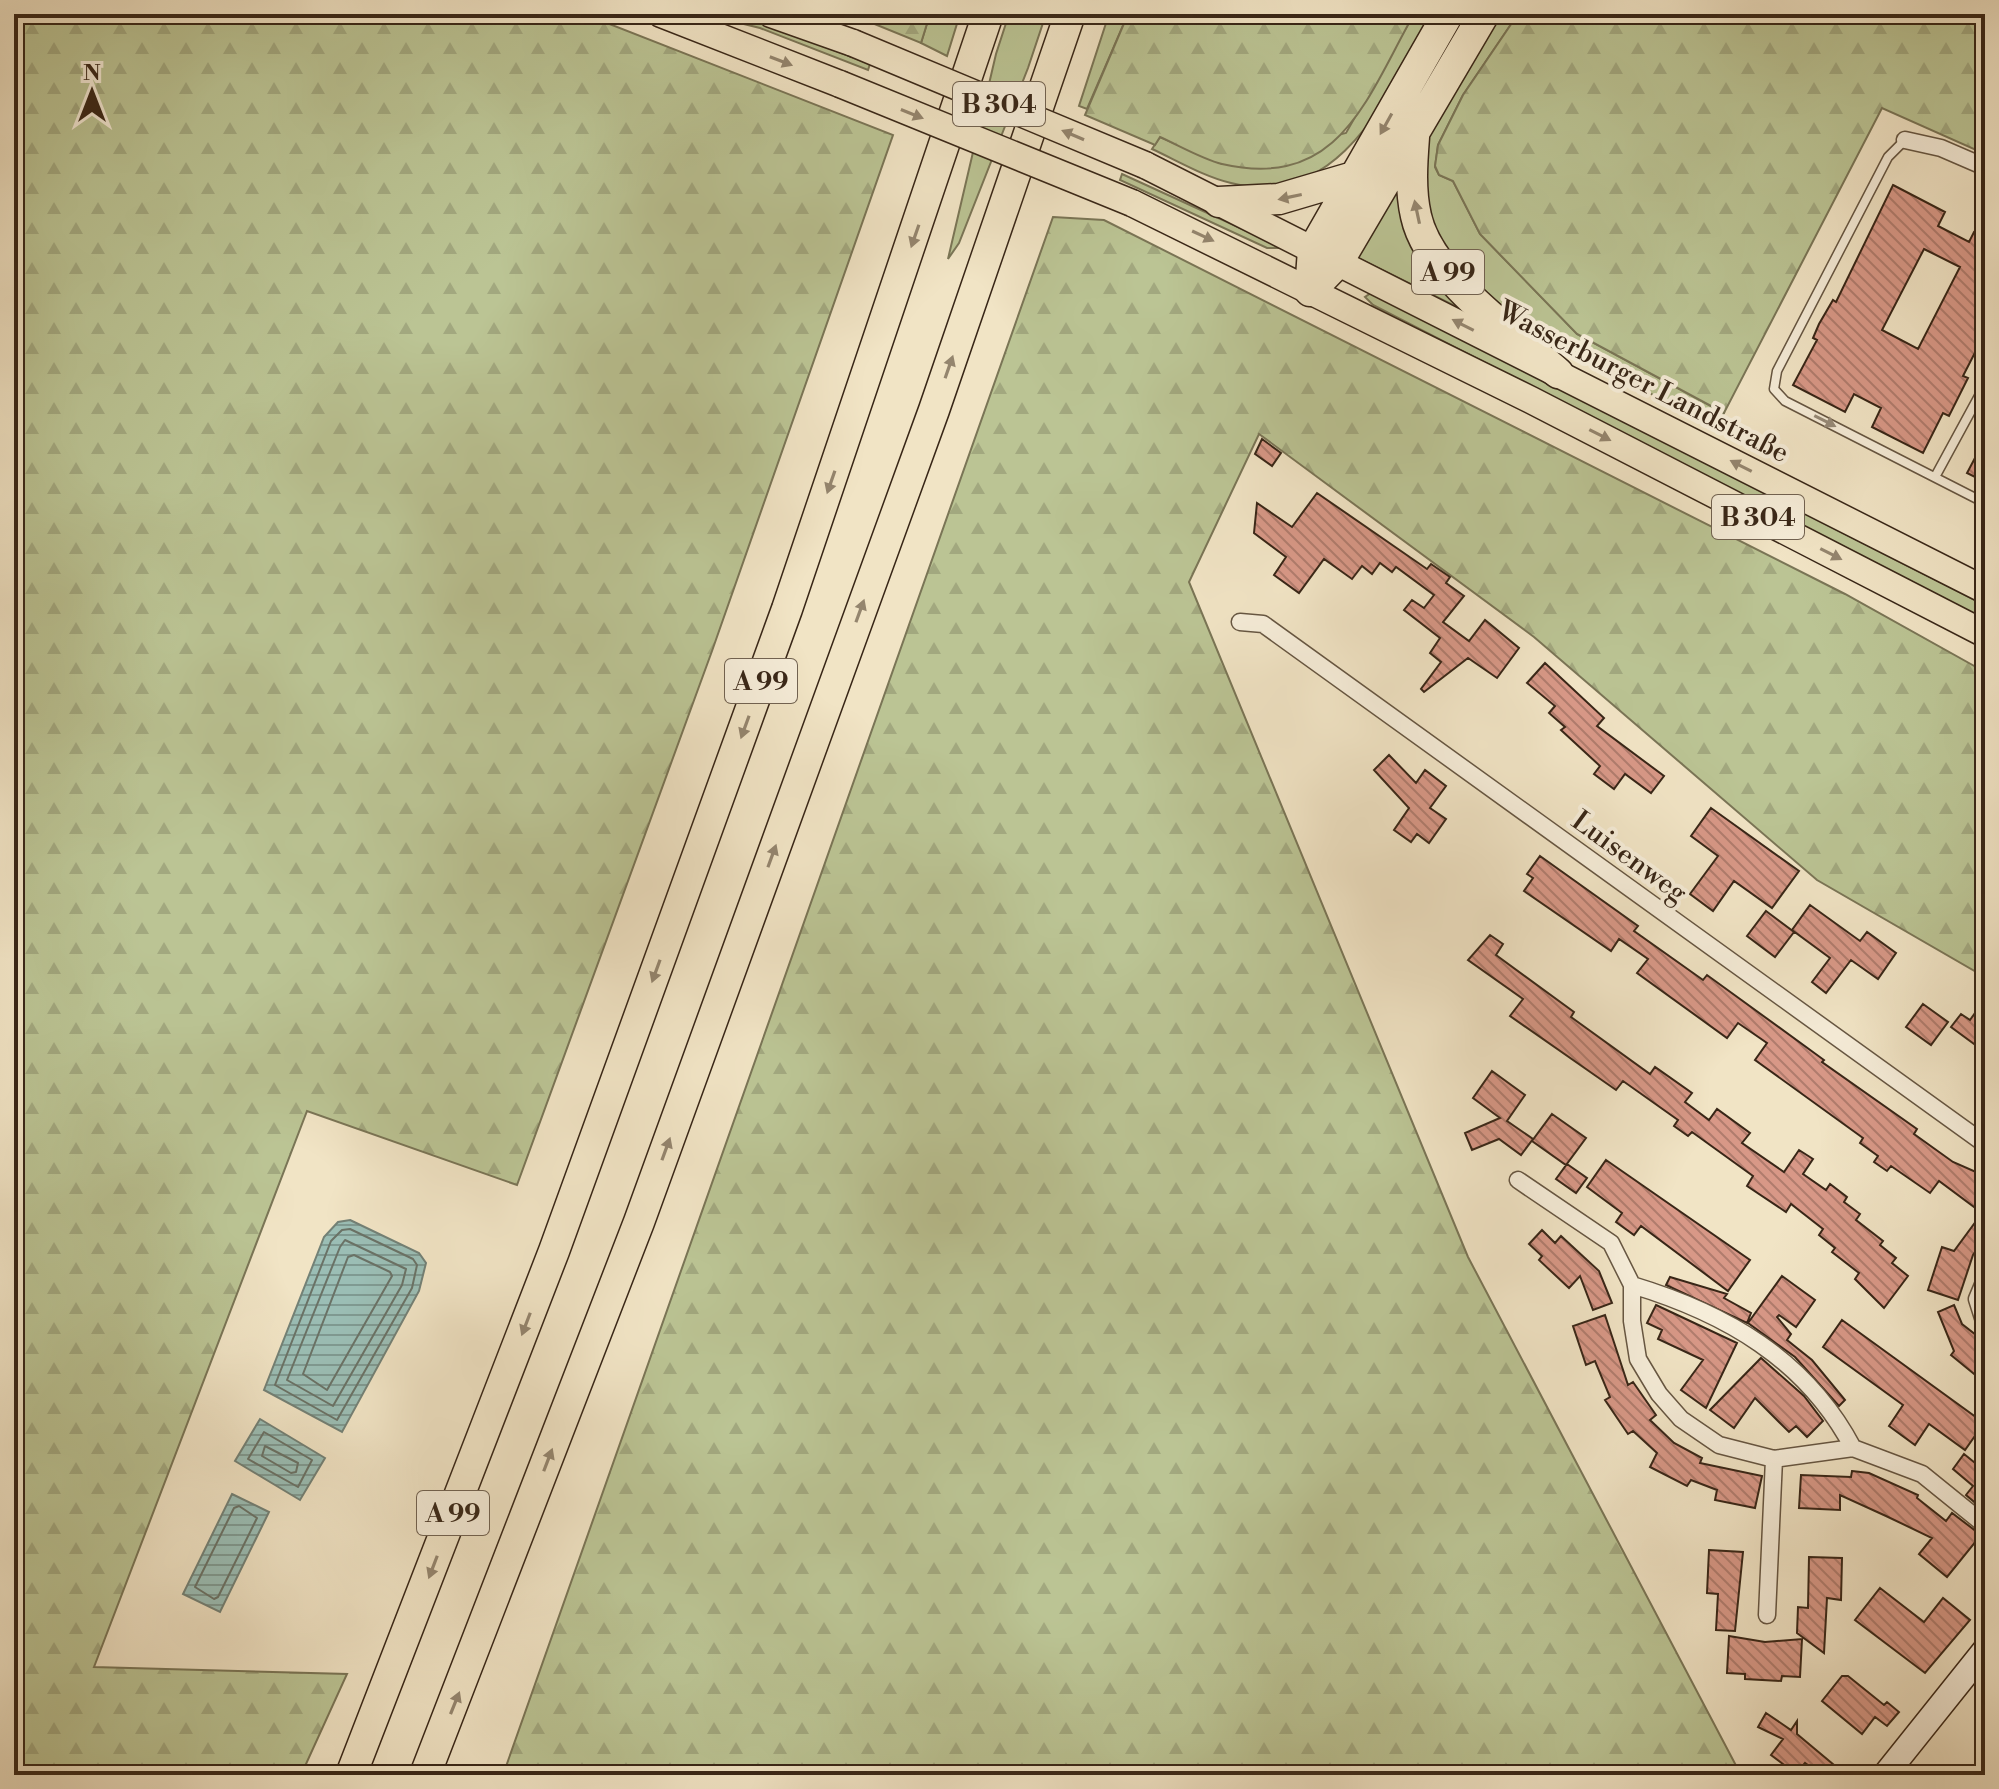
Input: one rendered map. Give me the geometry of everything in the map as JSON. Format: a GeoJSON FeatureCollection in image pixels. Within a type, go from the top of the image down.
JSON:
{"type":"FeatureCollection","features":[{"type":"Feature","properties":{"kind":"highway","name":"A 99"},"geometry":{"type":"LineString","coordinates":[[351,1775],[554,1251],[787,609],[988,14]]}},
{"type":"Feature","properties":{"kind":"highway","name":"A 99"},"geometry":{"type":"LineString","coordinates":[[425,1775],[650,1193],[934,410],[1070,14]]}},
{"type":"Feature","properties":{"kind":"highway"},"geometry":{"type":"LineString","coordinates":[[1326,256],[1357,176],[1448,14]]}},
{"type":"Feature","properties":{"kind":"highway","name":"A 99"},"geometry":{"type":"LineString","coordinates":[[1310,291],[1326,256],[1415,131],[1484,14]]}},
{"type":"Feature","properties":{"kind":"highway","name":"A 99"},"geometry":{"type":"LineString","coordinates":[[1415,131],[1411,173],[1416,218],[1432,252],[1453,279],[1558,373]]}},
{"type":"Feature","properties":{"kind":"highway"},"geometry":{"type":"LineString","coordinates":[[1219,202],[1279,199],[1357,176]]}},
{"type":"Feature","properties":{"kind":"main road","name":"B 304"},"geometry":{"type":"LineString","coordinates":[[661,14],[1132,203],[1531,400],[1985,634]]}},
{"type":"Feature","properties":{"kind":"main road","name":"Wasserburger Landstraße"},"geometry":{"type":"LineString","coordinates":[[771,14],[853,43],[1145,165],[1985,590]]}},
{"type":"Feature","properties":{"kind":"street"},"geometry":{"type":"LineString","coordinates":[[1905,140],[1941,148],[1985,167]]}},
{"type":"Feature","properties":{"kind":"street","name":"Luisenweg"},"geometry":{"type":"LineString","coordinates":[[1240,622],[1263,624],[1985,1144]]}},
{"type":"Feature","properties":{"kind":"street"},"geometry":{"type":"LineString","coordinates":[[1518,1180],[1611,1243],[1632,1285],[1632,1321],[1638,1359],[1659,1394],[1681,1419],[1719,1445],[1774,1459],[1853,1448],[1922,1474],[1985,1525]]}},
{"type":"Feature","properties":{"kind":"street"},"geometry":{"type":"LineString","coordinates":[[1985,1280],[1977,1299],[1985,1324]]}},
{"type":"Feature","properties":{"kind":"street"},"geometry":{"type":"LineString","coordinates":[[1632,1285],[1677,1298],[1727,1320],[1766,1346],[1816,1393],[1836,1417],[1853,1448]]}},
{"type":"Feature","properties":{"kind":"street"},"geometry":{"type":"LineString","coordinates":[[1767,1615],[1774,1459]]}},
{"type":"Feature","properties":{"kind":"street"},"geometry":{"type":"LineString","coordinates":[[1885,1775],[1985,1650]]}},
{"type":"Feature","properties":{"kind":"lane"},"geometry":{"type":"LineString","coordinates":[[1905,140],[1888,157],[1777,371],[1774,389],[1785,401],[1985,503]]}},
{"type":"Feature","properties":{"kind":"lane"},"geometry":{"type":"LineString","coordinates":[[1935,477],[1985,385]]}},
{"type":"Feature","properties":{"kind":"green space"},"geometry":{"type":"Polygon","coordinates":[[[14,14],[584,14],[893,135],[712,651],[517,1185],[307,1111],[94,1667],[347,1674],[301,1775],[14,1775],[14,14]]]}},
{"type":"Feature","properties":{"kind":"green space"},"geometry":{"type":"Polygon","coordinates":[[[703,14],[740,14],[870,64],[868,70],[760,28],[703,14]]]}},
{"type":"Feature","properties":{"kind":"green space"},"geometry":{"type":"Polygon","coordinates":[[[850,14],[930,14],[921,43],[850,14]]]}},
{"type":"Feature","properties":{"kind":"green space"},"geometry":{"type":"Polygon","coordinates":[[[930,14],[960,14],[947,56],[921,43],[930,14]]]}},
{"type":"Feature","properties":{"kind":"green space"},"geometry":{"type":"Polygon","coordinates":[[[1009,14],[1046,14],[959,243],[948,259],[996,54],[1009,14]]]}},
{"type":"Feature","properties":{"kind":"green space"},"geometry":{"type":"Polygon","coordinates":[[[1109,14],[1128,14],[1087,109],[1079,106],[1109,14]]]}},
{"type":"Feature","properties":{"kind":"green space"},"geometry":{"type":"Polygon","coordinates":[[[1128,14],[1414,14],[1364,105],[1345,130],[1322,150],[1295,164],[1262,169],[1214,162],[1160,137],[1155,145],[1085,115],[1128,14]]]}},
{"type":"Feature","properties":{"kind":"green space"},"geometry":{"type":"Polygon","coordinates":[[[1414,14],[1435,14],[1380,108],[1357,138],[1332,162],[1303,179],[1270,187],[1231,183],[1201,173],[1152,149],[1160,137],[1222,164],[1346,133],[1414,14]]]}},
{"type":"Feature","properties":{"kind":"green space"},"geometry":{"type":"Polygon","coordinates":[[[1494,14],[1518,14],[1463,95],[1438,145],[1435,167],[1439,175],[1453,181],[1480,234],[1577,334],[1724,413],[1716,426],[1573,353],[1522,321],[1477,284],[1443,244],[1423,198],[1423,148],[1444,97],[1494,14]]]}},
{"type":"Feature","properties":{"kind":"green space"},"geometry":{"type":"Polygon","coordinates":[[[1518,14],[1985,14],[1985,154],[1882,108],[1724,413],[1577,334],[1480,234],[1453,181],[1439,175],[1435,166],[1438,145],[1463,95],[1518,14]]]}},
{"type":"Feature","properties":{"kind":"green space"},"geometry":{"type":"Polygon","coordinates":[[[1122,174],[1271,242],[1278,248],[1267,248],[1120,180],[1122,174]]]}},
{"type":"Feature","properties":{"kind":"green space"},"geometry":{"type":"Polygon","coordinates":[[[1399,176],[1467,312],[1354,256],[1399,176]]]}},
{"type":"Feature","properties":{"kind":"green space"},"geometry":{"type":"Polygon","coordinates":[[[1053,217],[1104,220],[1845,594],[1985,672],[1985,977],[1817,880],[1534,637],[1259,434],[1189,582],[1468,1257],[1741,1775],[503,1775],[1053,217]]]}},
{"type":"Feature","properties":{"kind":"green space"},"geometry":{"type":"Polygon","coordinates":[[[1371,293],[1985,605],[1985,620],[1373,305],[1365,297],[1371,293]]]}},
{"type":"Feature","properties":{"kind":"water"},"geometry":{"type":"Polygon","coordinates":[[[350,1220],[419,1253],[426,1263],[419,1291],[342,1432],[264,1390],[324,1237],[338,1222],[350,1220]]]}},
{"type":"Feature","properties":{"kind":"water"},"geometry":{"type":"Polygon","coordinates":[[[260,1419],[325,1458],[300,1500],[235,1461],[260,1419]]]}},
{"type":"Feature","properties":{"kind":"water"},"geometry":{"type":"Polygon","coordinates":[[[232,1494],[269,1512],[220,1612],[183,1594],[232,1494]]]}},
{"type":"Feature","properties":{"kind":"building"},"geometry":{"type":"Polygon","coordinates":[[[1893,185],[1945,212],[1938,226],[1969,242],[1974,232],[1985,237],[1985,333],[1963,376],[1968,378],[1949,416],[1943,413],[1923,453],[1872,427],[1881,408],[1854,394],[1845,412],[1793,385],[1817,340],[1813,338],[1819,324],[1833,300],[1836,302],[1893,185]],[[1924,249],[1882,330],[1918,349],[1960,267],[1924,249]]]}},
{"type":"Feature","properties":{"kind":"building"},"geometry":{"type":"Polygon","coordinates":[[[1262,439],[1281,453],[1272,466],[1255,454],[1262,439]]]}},
{"type":"Feature","properties":{"kind":"building"},"geometry":{"type":"Polygon","coordinates":[[[1985,439],[1985,482],[1967,473],[1985,439]]]}},
{"type":"Feature","properties":{"kind":"building"},"geometry":{"type":"Polygon","coordinates":[[[1317,493],[1427,569],[1431,564],[1450,577],[1446,583],[1464,596],[1443,622],[1469,641],[1485,620],[1519,648],[1497,678],[1468,658],[1424,692],[1421,689],[1441,662],[1430,653],[1440,638],[1404,610],[1412,600],[1424,608],[1434,595],[1396,567],[1392,572],[1380,563],[1372,574],[1362,566],[1352,579],[1324,559],[1299,593],[1274,575],[1286,557],[1254,533],[1257,503],[1292,527],[1317,493]]]}},
{"type":"Feature","properties":{"kind":"building"},"geometry":{"type":"Polygon","coordinates":[[[1545,663],[1604,718],[1597,726],[1664,776],[1651,793],[1625,774],[1614,789],[1594,774],[1600,766],[1561,730],[1565,727],[1549,713],[1555,706],[1527,683],[1545,663]]]}},
{"type":"Feature","properties":{"kind":"building"},"geometry":{"type":"Polygon","coordinates":[[[1389,755],[1416,783],[1425,770],[1446,786],[1430,808],[1446,819],[1429,843],[1417,834],[1411,842],[1394,830],[1409,808],[1374,770],[1389,755]]]}},
{"type":"Feature","properties":{"kind":"building"},"geometry":{"type":"Polygon","coordinates":[[[1711,808],[1799,871],[1772,908],[1734,881],[1713,911],[1690,894],[1718,856],[1691,836],[1711,808]]]}},
{"type":"Feature","properties":{"kind":"building"},"geometry":{"type":"Polygon","coordinates":[[[1540,856],[1638,926],[1634,931],[1703,980],[1707,975],[1917,1129],[1914,1134],[1953,1162],[1985,1176],[1985,1238],[1973,1255],[1958,1300],[1928,1290],[1942,1247],[1954,1251],[1982,1213],[1939,1181],[1930,1193],[1891,1166],[1887,1171],[1874,1162],[1878,1156],[1860,1143],[1863,1138],[1755,1060],[1767,1043],[1738,1023],[1727,1038],[1637,973],[1648,959],[1619,939],[1611,951],[1524,891],[1533,878],[1527,874],[1540,856]]]}},
{"type":"Feature","properties":{"kind":"building"},"geometry":{"type":"Polygon","coordinates":[[[1810,905],[1860,941],[1867,932],[1896,953],[1878,979],[1851,960],[1826,993],[1812,982],[1830,958],[1792,930],[1810,905]]]}},
{"type":"Feature","properties":{"kind":"building"},"geometry":{"type":"Polygon","coordinates":[[[1766,911],[1794,932],[1775,957],[1747,936],[1766,911]]]}},
{"type":"Feature","properties":{"kind":"building"},"geometry":{"type":"Polygon","coordinates":[[[1490,935],[1503,944],[1496,955],[1574,1012],[1571,1017],[1650,1074],[1655,1067],[1692,1093],[1685,1102],[1709,1120],[1717,1109],[1750,1133],[1742,1143],[1784,1172],[1799,1150],[1813,1159],[1803,1174],[1826,1190],[1830,1184],[1847,1197],[1844,1202],[1860,1214],[1856,1220],[1883,1241],[1880,1245],[1896,1258],[1892,1263],[1908,1276],[1884,1308],[1855,1279],[1859,1273],[1832,1252],[1835,1248],[1819,1235],[1823,1229],[1791,1204],[1786,1212],[1747,1186],[1753,1176],[1692,1132],[1688,1136],[1674,1126],[1678,1120],[1623,1081],[1616,1090],[1510,1016],[1523,999],[1468,960],[1490,935]]]}},
{"type":"Feature","properties":{"kind":"building"},"geometry":{"type":"Polygon","coordinates":[[[1985,999],[1985,1052],[1951,1027],[1961,1014],[1970,1020],[1985,999]]]}},
{"type":"Feature","properties":{"kind":"building"},"geometry":{"type":"Polygon","coordinates":[[[1923,1004],[1948,1022],[1931,1045],[1906,1027],[1923,1004]]]}},
{"type":"Feature","properties":{"kind":"building"},"geometry":{"type":"Polygon","coordinates":[[[1492,1071],[1525,1095],[1507,1121],[1533,1139],[1521,1155],[1499,1139],[1472,1150],[1465,1133],[1500,1118],[1473,1098],[1492,1071]]]}},
{"type":"Feature","properties":{"kind":"building"},"geometry":{"type":"Polygon","coordinates":[[[1552,1114],[1586,1138],[1566,1165],[1532,1141],[1552,1114]]]}},
{"type":"Feature","properties":{"kind":"building"},"geometry":{"type":"Polygon","coordinates":[[[1606,1160],[1750,1260],[1728,1291],[1641,1226],[1634,1235],[1616,1222],[1622,1213],[1587,1187],[1606,1160]]]}},
{"type":"Feature","properties":{"kind":"building"},"geometry":{"type":"Polygon","coordinates":[[[1567,1164],[1587,1178],[1576,1193],[1556,1179],[1567,1164]]]}},
{"type":"Feature","properties":{"kind":"building"},"geometry":{"type":"Polygon","coordinates":[[[1542,1230],[1555,1243],[1561,1236],[1599,1271],[1612,1303],[1593,1310],[1580,1276],[1569,1288],[1539,1260],[1542,1256],[1529,1244],[1542,1230]]]}},
{"type":"Feature","properties":{"kind":"building"},"geometry":{"type":"Polygon","coordinates":[[[1782,1276],[1815,1300],[1796,1327],[1779,1315],[1777,1317],[1791,1334],[1787,1340],[1812,1360],[1845,1400],[1839,1406],[1795,1357],[1748,1323],[1782,1276]]]}},
{"type":"Feature","properties":{"kind":"building"},"geometry":{"type":"Polygon","coordinates":[[[1670,1277],[1727,1294],[1724,1298],[1751,1313],[1747,1323],[1666,1285],[1670,1277]]]}},
{"type":"Feature","properties":{"kind":"building"},"geometry":{"type":"Polygon","coordinates":[[[1656,1305],[1737,1343],[1706,1408],[1681,1390],[1703,1360],[1658,1339],[1662,1330],[1647,1323],[1656,1305]]]}},
{"type":"Feature","properties":{"kind":"building"},"geometry":{"type":"Polygon","coordinates":[[[1954,1305],[1962,1324],[1985,1342],[1985,1383],[1951,1355],[1954,1351],[1938,1312],[1954,1305]]]}},
{"type":"Feature","properties":{"kind":"building"},"geometry":{"type":"Polygon","coordinates":[[[1605,1315],[1628,1385],[1633,1382],[1656,1415],[1650,1420],[1674,1443],[1702,1458],[1700,1463],[1762,1476],[1755,1508],[1715,1500],[1717,1490],[1691,1480],[1687,1486],[1650,1467],[1657,1453],[1633,1431],[1628,1434],[1605,1400],[1610,1397],[1595,1361],[1586,1365],[1573,1326],[1605,1315]]]}},
{"type":"Feature","properties":{"kind":"building"},"geometry":{"type":"Polygon","coordinates":[[[1842,1320],[1984,1423],[1965,1450],[1929,1424],[1915,1445],[1889,1426],[1903,1405],[1823,1347],[1842,1320]]]}},
{"type":"Feature","properties":{"kind":"building"},"geometry":{"type":"Polygon","coordinates":[[[1761,1358],[1804,1396],[1823,1421],[1807,1437],[1796,1426],[1789,1432],[1755,1398],[1734,1428],[1710,1410],[1761,1358]]]}},
{"type":"Feature","properties":{"kind":"building"},"geometry":{"type":"Polygon","coordinates":[[[1964,1454],[1985,1471],[1985,1511],[1966,1495],[1973,1486],[1953,1469],[1964,1454]]]}},
{"type":"Feature","properties":{"kind":"building"},"geometry":{"type":"Polygon","coordinates":[[[1852,1471],[1869,1473],[1918,1495],[1917,1498],[1946,1521],[1952,1513],[1981,1535],[1947,1577],[1919,1554],[1932,1538],[1886,1516],[1840,1495],[1840,1510],[1799,1508],[1801,1475],[1851,1477],[1852,1471]]]}},
{"type":"Feature","properties":{"kind":"building"},"geometry":{"type":"Polygon","coordinates":[[[1709,1550],[1743,1552],[1735,1631],[1716,1630],[1718,1594],[1707,1593],[1709,1550]]]}},
{"type":"Feature","properties":{"kind":"building"},"geometry":{"type":"Polygon","coordinates":[[[1809,1557],[1842,1558],[1841,1600],[1827,1598],[1824,1653],[1797,1633],[1798,1607],[1808,1608],[1809,1557]]]}},
{"type":"Feature","properties":{"kind":"building"},"geometry":{"type":"Polygon","coordinates":[[[1880,1588],[1924,1622],[1943,1598],[1970,1620],[1925,1673],[1855,1620],[1880,1588]]]}},
{"type":"Feature","properties":{"kind":"building"},"geometry":{"type":"Polygon","coordinates":[[[1729,1636],[1765,1642],[1802,1639],[1800,1677],[1782,1676],[1781,1681],[1745,1679],[1745,1674],[1727,1673],[1729,1636]]]}},
{"type":"Feature","properties":{"kind":"building"},"geometry":{"type":"Polygon","coordinates":[[[1842,1676],[1848,1676],[1884,1705],[1887,1702],[1899,1712],[1887,1726],[1875,1717],[1862,1734],[1822,1701],[1842,1676]]]}},
{"type":"Feature","properties":{"kind":"building"},"geometry":{"type":"Polygon","coordinates":[[[1766,1713],[1791,1730],[1797,1721],[1797,1734],[1846,1775],[1821,1775],[1805,1763],[1796,1774],[1771,1755],[1783,1739],[1758,1727],[1766,1713]]]}}]}
